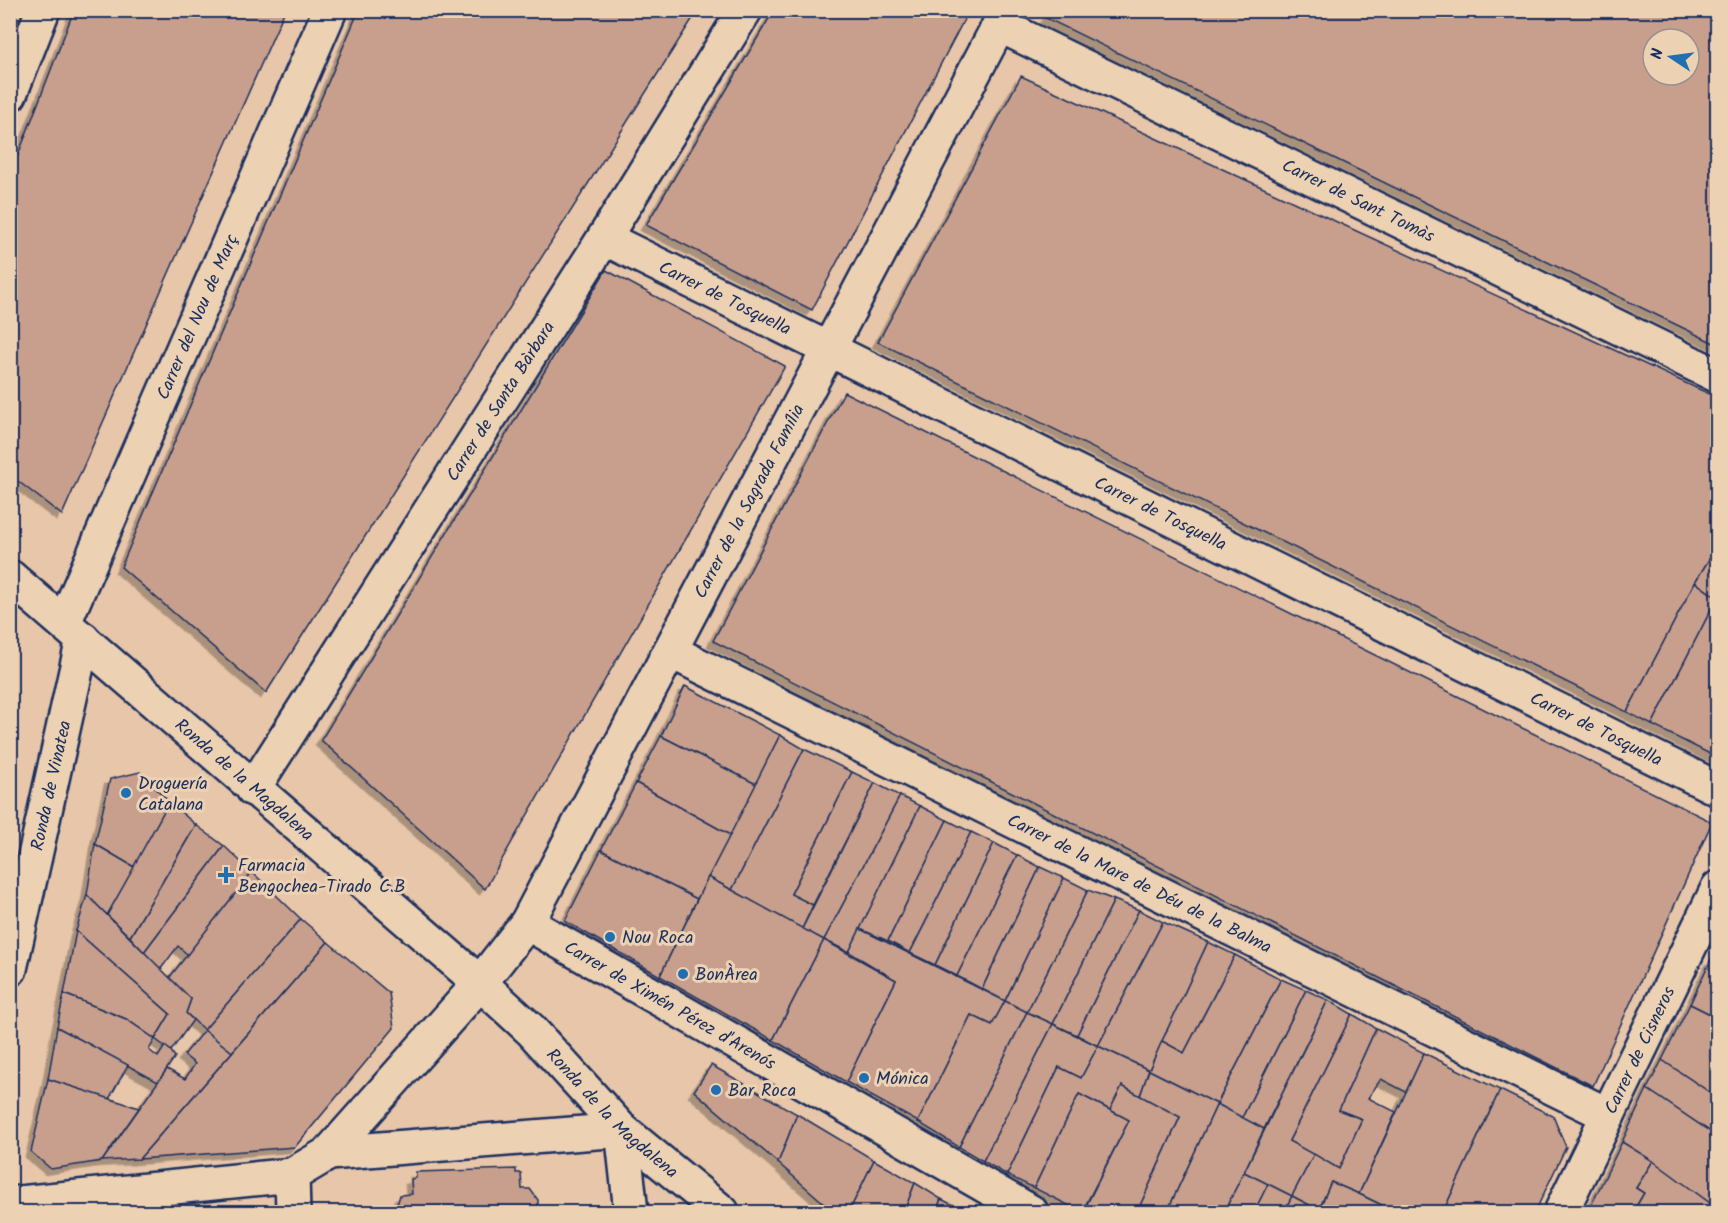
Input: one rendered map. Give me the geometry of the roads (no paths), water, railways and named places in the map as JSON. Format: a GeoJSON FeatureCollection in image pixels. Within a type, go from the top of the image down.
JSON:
{"type":"FeatureCollection","features":[{"type":"Feature","properties":{"kind":"street"},"geometry":{"type":"LineString","coordinates":[[10,94],[43,10]]}},
{"type":"Feature","properties":{"kind":"street","name":"Carrer del Nou de Març"},"geometry":{"type":"LineString","coordinates":[[74,631],[330,10]]}},
{"type":"Feature","properties":{"kind":"street","name":"Carrer de Santa Bàrbara"},"geometry":{"type":"LineString","coordinates":[[254,789],[604,238],[745,10]]}},
{"type":"Feature","properties":{"kind":"street","name":"Carrer de la Sagrada Família"},"geometry":{"type":"LineString","coordinates":[[480,983],[528,922],[1003,18]]}},
{"type":"Feature","properties":{"kind":"street","name":"Carrer de Sant Tomàs"},"geometry":{"type":"LineString","coordinates":[[1003,18],[1718,376]]}},
{"type":"Feature","properties":{"kind":"street","name":"Carrer de Tosquella"},"geometry":{"type":"LineString","coordinates":[[604,238],[1718,789]]}},
{"type":"Feature","properties":{"kind":"street","name":"Ronda de la Magdalena"},"geometry":{"type":"LineString","coordinates":[[10,577],[480,983],[531,1030],[622,1130],[722,1212]]}},
{"type":"Feature","properties":{"kind":"street","name":"Ronda de Vinatea"},"geometry":{"type":"LineString","coordinates":[[10,969],[74,631]]}},
{"type":"Feature","properties":{"kind":"street","name":"Carrer de la Mare de Déu de la Balma"},"geometry":{"type":"LineString","coordinates":[[670,651],[1608,1115]]}},
{"type":"Feature","properties":{"kind":"street","name":"Carrer de Cisneros"},"geometry":{"type":"LineString","coordinates":[[1561,1212],[1718,888]]}},
{"type":"Feature","properties":{"kind":"street","name":"Carrer de Ximén Pérez d'Arenós"},"geometry":{"type":"LineString","coordinates":[[528,922],[1031,1212]]}},
{"type":"Feature","properties":{"kind":"street"},"geometry":{"type":"LineString","coordinates":[[10,1204],[292,1175],[329,1154],[480,983]]}},
{"type":"Feature","properties":{"kind":"street"},"geometry":{"type":"LineString","coordinates":[[329,1154],[622,1130],[631,1212]]}},
{"type":"Feature","properties":{"kind":"street"},"geometry":{"type":"LineString","coordinates":[[292,1175],[293,1212]]}},
{"type":"Feature","properties":{"kind":"place","name":"Droguería Catalana"},"geometry":{"type":"Point","coordinates":[126,793]}},
{"type":"Feature","properties":{"kind":"place","name":"Farmacia Bengochea-Tirado C.B"},"geometry":{"type":"Point","coordinates":[226,875]}},
{"type":"Feature","properties":{"kind":"place","name":"Nou Roca"},"geometry":{"type":"Point","coordinates":[610,937]}},
{"type":"Feature","properties":{"kind":"place","name":"BonÀrea"},"geometry":{"type":"Point","coordinates":[683,974]}},
{"type":"Feature","properties":{"kind":"place","name":"Mónica"},"geometry":{"type":"Point","coordinates":[864,1078]}},
{"type":"Feature","properties":{"kind":"place","name":"Bar Roca"},"geometry":{"type":"Point","coordinates":[716,1090]}}]}
